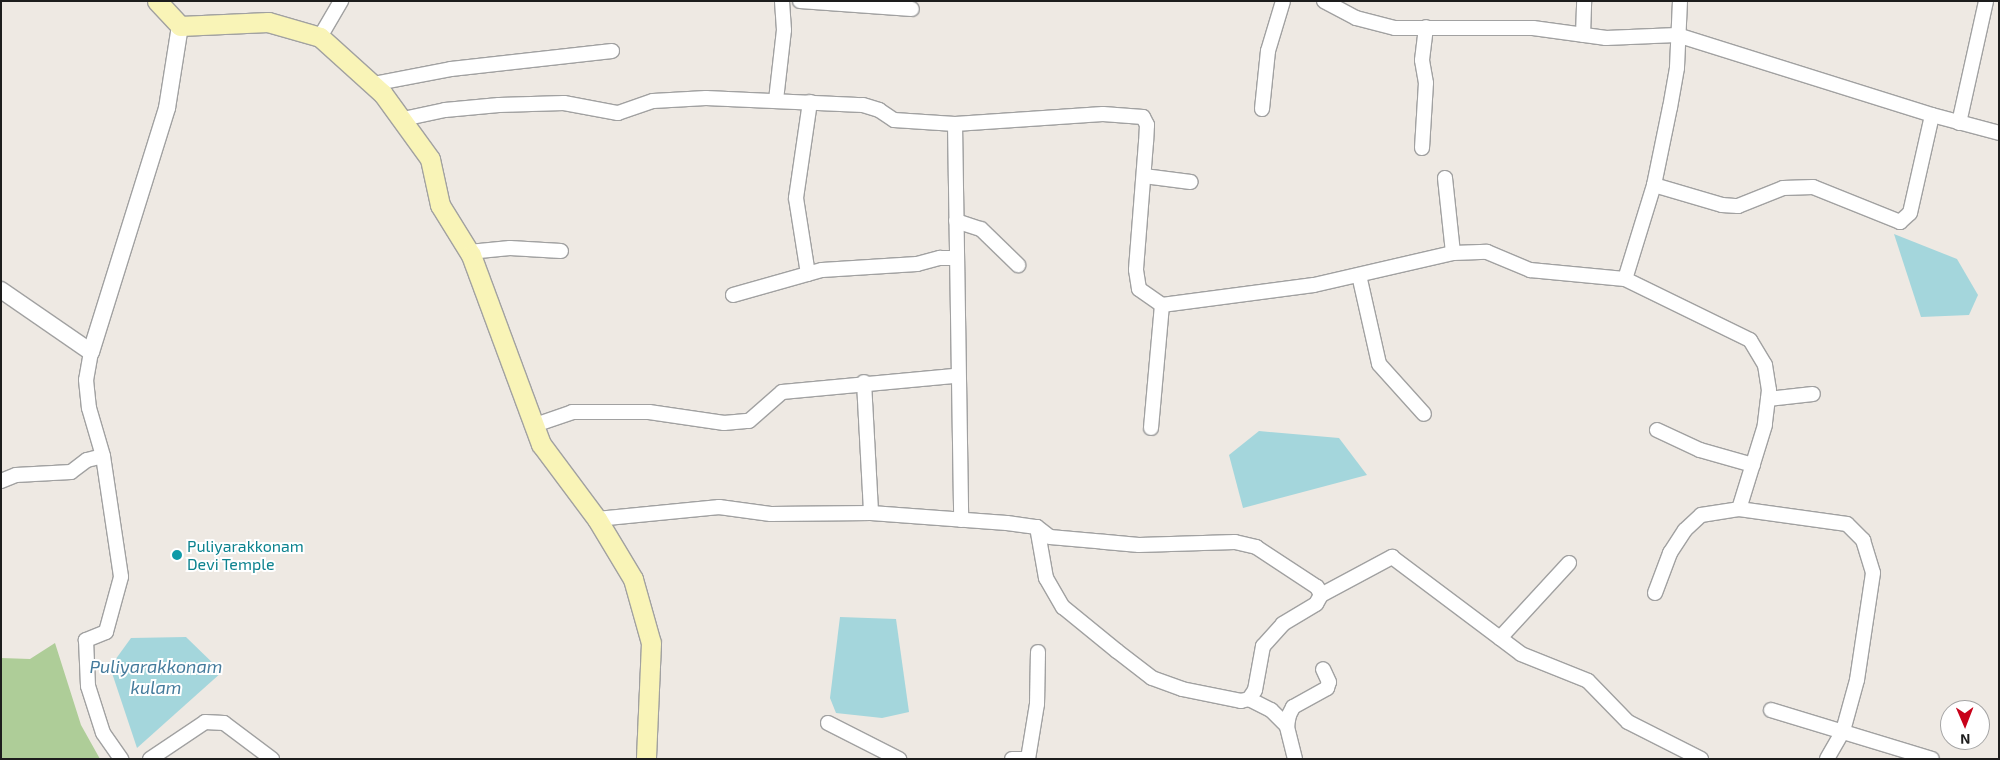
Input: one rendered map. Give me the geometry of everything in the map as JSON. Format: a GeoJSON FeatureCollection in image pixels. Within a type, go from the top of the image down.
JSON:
{"type":"FeatureCollection","features":[{"type":"Feature","properties":{"kind":"main road"},"geometry":{"type":"LineString","coordinates":[[157,1],[180,26],[268,22],[320,37],[373,84],[403,119],[430,159],[440,205],[469,252],[541,444],[597,519],[633,580],[651,644],[646,759]]}},
{"type":"Feature","properties":{"kind":"street"},"geometry":{"type":"LineString","coordinates":[[320,37],[340,1]]}},
{"type":"Feature","properties":{"kind":"street"},"geometry":{"type":"LineString","coordinates":[[776,100],[784,30],[782,1]]}},
{"type":"Feature","properties":{"kind":"street"},"geometry":{"type":"LineString","coordinates":[[800,1],[912,9]]}},
{"type":"Feature","properties":{"kind":"street"},"geometry":{"type":"LineString","coordinates":[[1262,109],[1268,52],[1283,1]]}},
{"type":"Feature","properties":{"kind":"street"},"geometry":{"type":"LineString","coordinates":[[1324,1],[1356,18],[1395,28],[1534,28],[1606,38],[1677,35],[1932,116],[1999,133]]}},
{"type":"Feature","properties":{"kind":"street"},"geometry":{"type":"LineString","coordinates":[[1583,35],[1584,1]]}},
{"type":"Feature","properties":{"kind":"street"},"geometry":{"type":"LineString","coordinates":[[1625,279],[1654,185],[1677,68],[1680,1]]}},
{"type":"Feature","properties":{"kind":"street"},"geometry":{"type":"LineString","coordinates":[[1959,122],[1986,1]]}},
{"type":"Feature","properties":{"kind":"street"},"geometry":{"type":"LineString","coordinates":[[121,759],[103,733],[88,686],[86,640],[106,632],[121,577],[103,456],[89,408],[86,380],[91,352],[166,108],[180,26]]}},
{"type":"Feature","properties":{"kind":"street"},"geometry":{"type":"LineString","coordinates":[[1422,148],[1426,83],[1422,60],[1426,27]]}},
{"type":"Feature","properties":{"kind":"street"},"geometry":{"type":"LineString","coordinates":[[373,84],[451,69],[612,51]]}},
{"type":"Feature","properties":{"kind":"street"},"geometry":{"type":"LineString","coordinates":[[403,119],[445,110],[499,105],[564,103],[618,113],[653,101],[706,98],[863,105],[879,110],[894,120],[955,124],[1103,114],[1143,117],[1147,125],[1136,270],[1139,288],[1162,305],[1314,286],[1453,253],[1487,252],[1530,270],[1625,279],[1750,340],[1765,366],[1768,399],[1765,425],[1739,509]]}},
{"type":"Feature","properties":{"kind":"street"},"geometry":{"type":"LineString","coordinates":[[808,274],[796,198],[810,102]]}},
{"type":"Feature","properties":{"kind":"street"},"geometry":{"type":"LineString","coordinates":[[1654,185],[1722,206],[1738,206],[1783,188],[1813,187],[1900,222],[1910,213],[1932,116]]}},
{"type":"Feature","properties":{"kind":"street"},"geometry":{"type":"LineString","coordinates":[[955,124],[956,376],[961,520]]}},
{"type":"Feature","properties":{"kind":"street"},"geometry":{"type":"LineString","coordinates":[[1144,176],[1191,182]]}},
{"type":"Feature","properties":{"kind":"street"},"geometry":{"type":"LineString","coordinates":[[1445,178],[1453,253]]}},
{"type":"Feature","properties":{"kind":"street"},"geometry":{"type":"LineString","coordinates":[[956,221],[981,229],[1018,265]]}},
{"type":"Feature","properties":{"kind":"street"},"geometry":{"type":"LineString","coordinates":[[469,252],[510,248],[561,251]]}},
{"type":"Feature","properties":{"kind":"street"},"geometry":{"type":"LineString","coordinates":[[733,295],[808,274],[957,258]]}},
{"type":"Feature","properties":{"kind":"street"},"geometry":{"type":"LineString","coordinates":[[1359,275],[1379,364],[1424,414]]}},
{"type":"Feature","properties":{"kind":"street"},"geometry":{"type":"LineString","coordinates":[[1,290],[91,352]]}},
{"type":"Feature","properties":{"kind":"street"},"geometry":{"type":"LineString","coordinates":[[1151,428],[1162,305]]}},
{"type":"Feature","properties":{"kind":"street"},"geometry":{"type":"LineString","coordinates":[[535,425],[572,412],[649,412],[724,423],[749,421],[782,392],[864,382],[956,376]]}},
{"type":"Feature","properties":{"kind":"street"},"geometry":{"type":"LineString","coordinates":[[864,382],[871,514]]}},
{"type":"Feature","properties":{"kind":"street"},"geometry":{"type":"LineString","coordinates":[[1768,399],[1813,394]]}},
{"type":"Feature","properties":{"kind":"street"},"geometry":{"type":"LineString","coordinates":[[1657,430],[1700,450],[1753,465]]}},
{"type":"Feature","properties":{"kind":"street"},"geometry":{"type":"LineString","coordinates":[[1,482],[16,475],[71,472],[87,460],[103,456]]}},
{"type":"Feature","properties":{"kind":"street"},"geometry":{"type":"LineString","coordinates":[[597,519],[719,507],[771,514],[871,514],[961,520],[1037,527],[1050,537],[1139,545],[1235,542],[1267,554],[1317,587],[1321,596]]}},
{"type":"Feature","properties":{"kind":"street"},"geometry":{"type":"LineString","coordinates":[[1655,593],[1670,553],[1685,530],[1701,515],[1739,509],[1847,524],[1863,540],[1873,573],[1856,680],[1843,730],[1827,759]]}},
{"type":"Feature","properties":{"kind":"street"},"geometry":{"type":"LineString","coordinates":[[1037,527],[1046,578],[1064,607],[1117,651],[1152,678],[1182,689],[1241,701],[1249,699],[1271,710],[1287,726]]}},
{"type":"Feature","properties":{"kind":"street"},"geometry":{"type":"LineString","coordinates":[[1249,699],[1255,690],[1263,646],[1283,624],[1316,604],[1321,596],[1392,557],[1522,654],[1588,681],[1628,722],[1701,759]]}},
{"type":"Feature","properties":{"kind":"street"},"geometry":{"type":"LineString","coordinates":[[1500,638],[1569,563]]}},
{"type":"Feature","properties":{"kind":"street"},"geometry":{"type":"LineString","coordinates":[[1028,759],[1037,704],[1038,652]]}},
{"type":"Feature","properties":{"kind":"street"},"geometry":{"type":"LineString","coordinates":[[1295,759],[1287,726],[1293,707],[1327,688],[1329,682],[1323,668]]}},
{"type":"Feature","properties":{"kind":"street"},"geometry":{"type":"LineString","coordinates":[[1771,710],[1843,730],[1932,759]]}},
{"type":"Feature","properties":{"kind":"street"},"geometry":{"type":"LineString","coordinates":[[150,759],[205,722],[224,723],[272,759]]}},
{"type":"Feature","properties":{"kind":"street"},"geometry":{"type":"LineString","coordinates":[[828,724],[899,759]]}},
{"type":"Feature","properties":{"kind":"street"},"geometry":{"type":"LineString","coordinates":[[1012,759],[1022,759]]}},
{"type":"Feature","properties":{"kind":"green space"},"geometry":{"type":"Polygon","coordinates":[[[55,643],[81,725],[100,759],[1,759],[1,658],[30,659],[55,643]]]}},
{"type":"Feature","properties":{"kind":"water"},"geometry":{"type":"Polygon","coordinates":[[[1894,234],[1957,259],[1978,295],[1969,315],[1921,317],[1894,234]]]}},
{"type":"Feature","properties":{"kind":"water"},"geometry":{"type":"Polygon","coordinates":[[[1259,431],[1339,438],[1367,475],[1243,508],[1229,455],[1259,431]]]}},
{"type":"Feature","properties":{"kind":"water"},"geometry":{"type":"Polygon","coordinates":[[[840,617],[896,619],[909,712],[882,718],[836,713],[830,698],[840,617]]]}},
{"type":"Feature","properties":{"kind":"water","name":"Puliyarakkonam kulam"},"geometry":{"type":"Polygon","coordinates":[[[186,637],[222,672],[137,748],[110,667],[131,638],[186,637]]]}},
{"type":"Feature","properties":{"kind":"place","name":"Puliyarakkonam Devi Temple"},"geometry":{"type":"Point","coordinates":[177,555]}}]}
